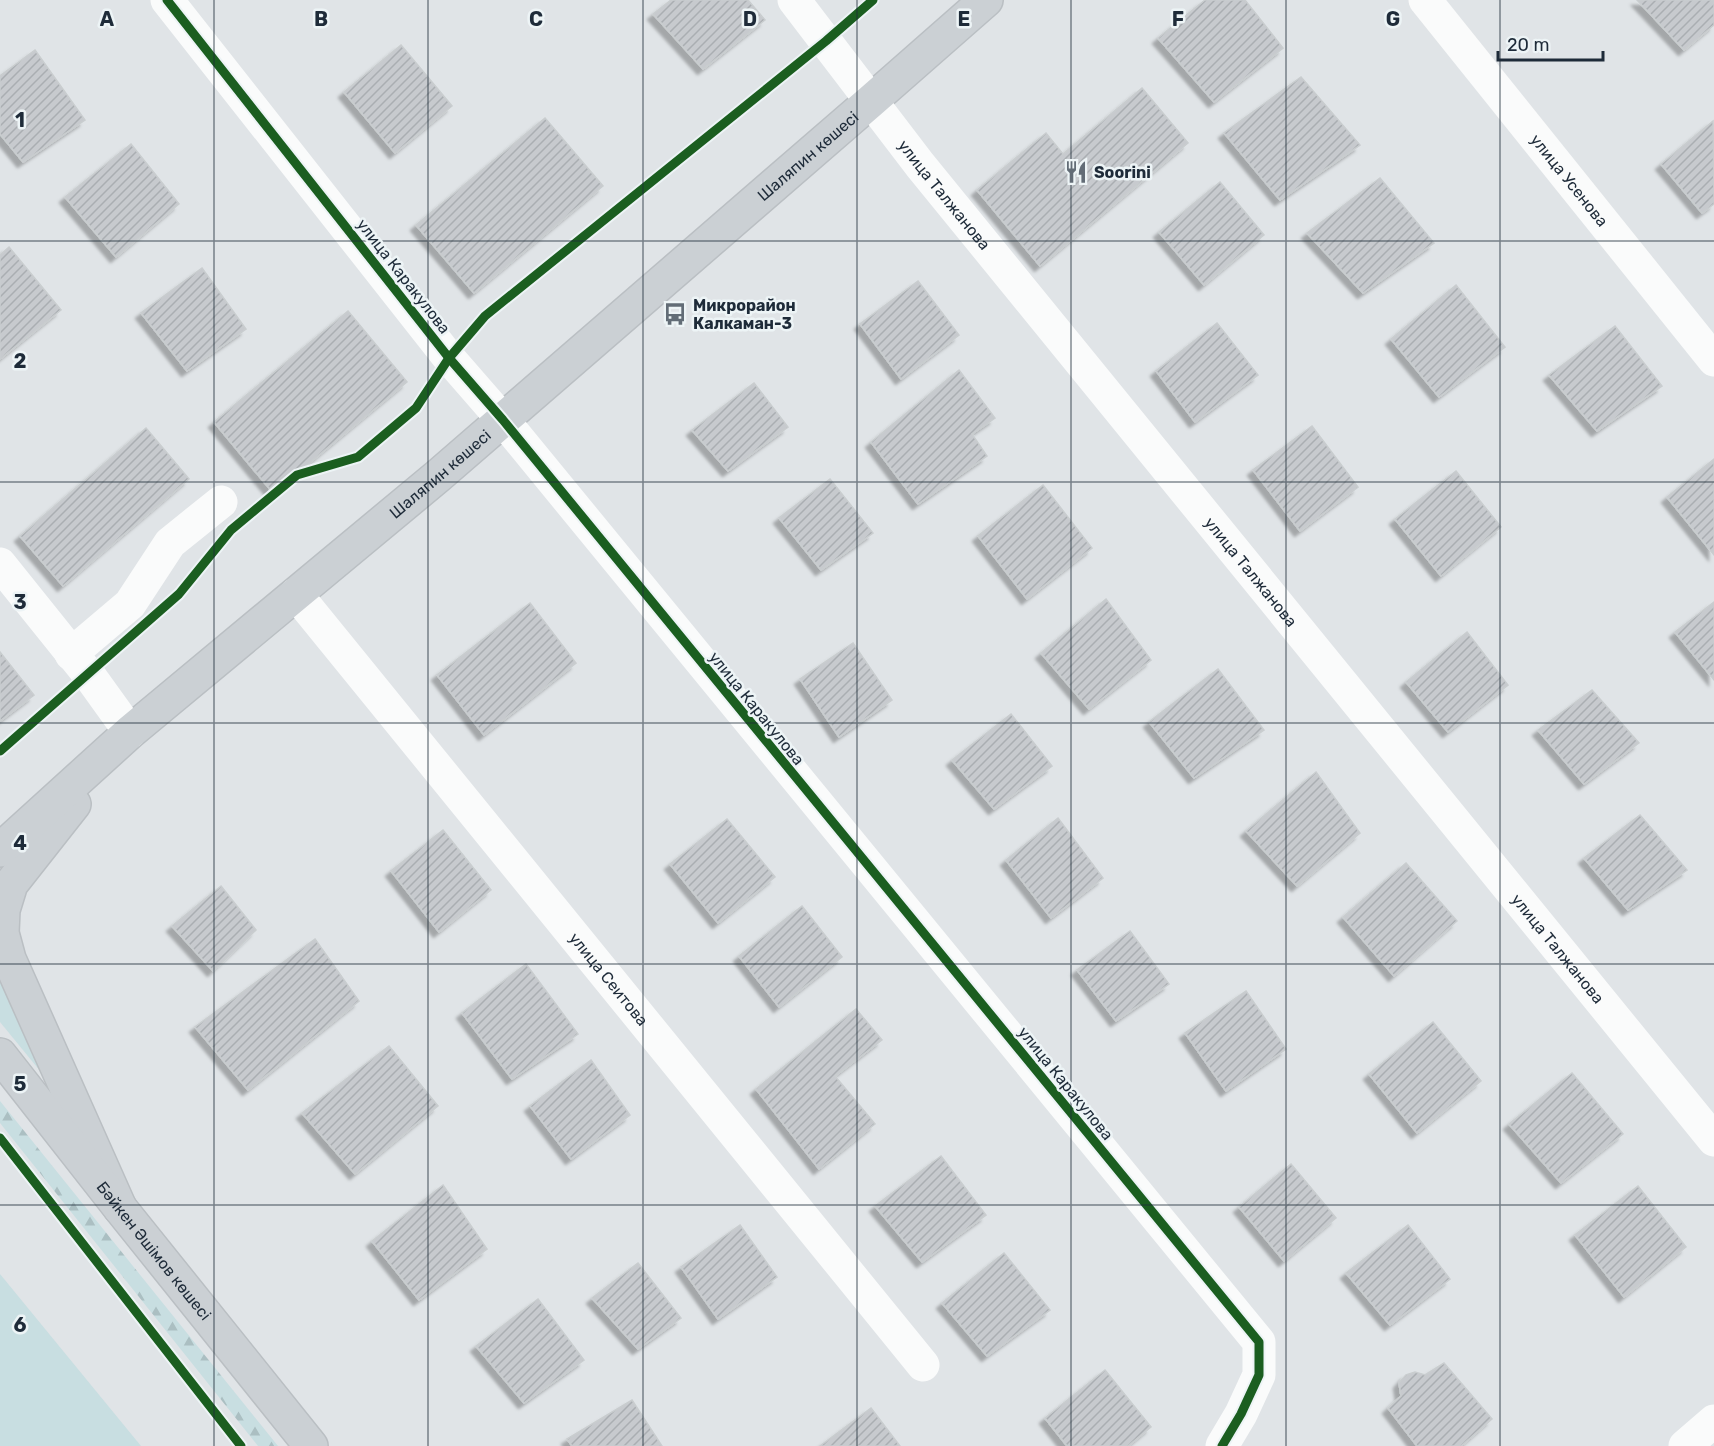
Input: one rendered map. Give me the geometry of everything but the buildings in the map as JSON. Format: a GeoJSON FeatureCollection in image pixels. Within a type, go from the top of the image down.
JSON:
{"type":"FeatureCollection","features":[{"type":"Feature","properties":{"kind":"main road","name":"Шаляпин көшесі"},"geometry":{"type":"LineString","coordinates":[[0,850],[130,732],[502,420],[986,0]]}},
{"type":"Feature","properties":{"kind":"main road"},"geometry":{"type":"LineString","coordinates":[[120,1208],[9,959],[2,933],[3,910],[11,884],[130,732]]}},
{"type":"Feature","properties":{"kind":"main road","name":"Бәйкен Әшімов көшесі"},"geometry":{"type":"LineString","coordinates":[[0,1055],[311,1446]]}},
{"type":"Feature","properties":{"kind":"street","name":"улица Каракулова"},"geometry":{"type":"LineString","coordinates":[[167,0],[449,358],[1259,1342],[1259,1375],[1241,1414],[1222,1446]]}},
{"type":"Feature","properties":{"kind":"street","name":"улица Талжанова"},"geometry":{"type":"LineString","coordinates":[[794,0],[928,174],[1714,1140]]}},
{"type":"Feature","properties":{"kind":"street","name":"улица Усенова"},"geometry":{"type":"LineString","coordinates":[[1425,0],[1714,360]]}},
{"type":"Feature","properties":{"kind":"street"},"geometry":{"type":"LineString","coordinates":[[71,654],[130,604],[170,543],[221,502]]}},
{"type":"Feature","properties":{"kind":"street"},"geometry":{"type":"LineString","coordinates":[[0,564],[89,675],[130,732]]}},
{"type":"Feature","properties":{"kind":"street","name":"улица Сеитова"},"geometry":{"type":"LineString","coordinates":[[296,594],[922,1365]]}},
{"type":"Feature","properties":{"kind":"street"},"geometry":{"type":"LineString","coordinates":[[1685,1446],[1714,1421]]}},
{"type":"Feature","properties":{"kind":"green space"},"geometry":{"type":"Polygon","coordinates":[[[0,966],[54,1088],[0,1022],[0,966]]]}},
{"type":"Feature","properties":{"kind":"green space"},"geometry":{"type":"Polygon","coordinates":[[[0,1101],[278,1446],[258,1446],[0,1123],[0,1101]]]}},
{"type":"Feature","properties":{"kind":"green space"},"geometry":{"type":"Polygon","coordinates":[[[0,1274],[141,1446],[0,1446],[0,1274]]]}},
{"type":"Feature","properties":{"kind":"cycle path"},"geometry":{"type":"LineString","coordinates":[[167,0],[449,358],[503,420],[1259,1342],[1259,1375],[1241,1414],[1222,1446]]}},
{"type":"Feature","properties":{"kind":"cycle path"},"geometry":{"type":"LineString","coordinates":[[0,751],[179,594],[231,530],[297,475],[358,457],[416,408],[449,358],[485,316],[826,41],[873,0]]}},
{"type":"Feature","properties":{"kind":"cycle path"},"geometry":{"type":"LineString","coordinates":[[0,1138],[241,1446]]}},
{"type":"Feature","properties":{"kind":"place","name":"Soorini"},"geometry":{"type":"Point","coordinates":[1076,172]}},
{"type":"Feature","properties":{"kind":"place","name":"Микрорайон Калкаман-3"},"geometry":{"type":"Point","coordinates":[675,314]}}]}
